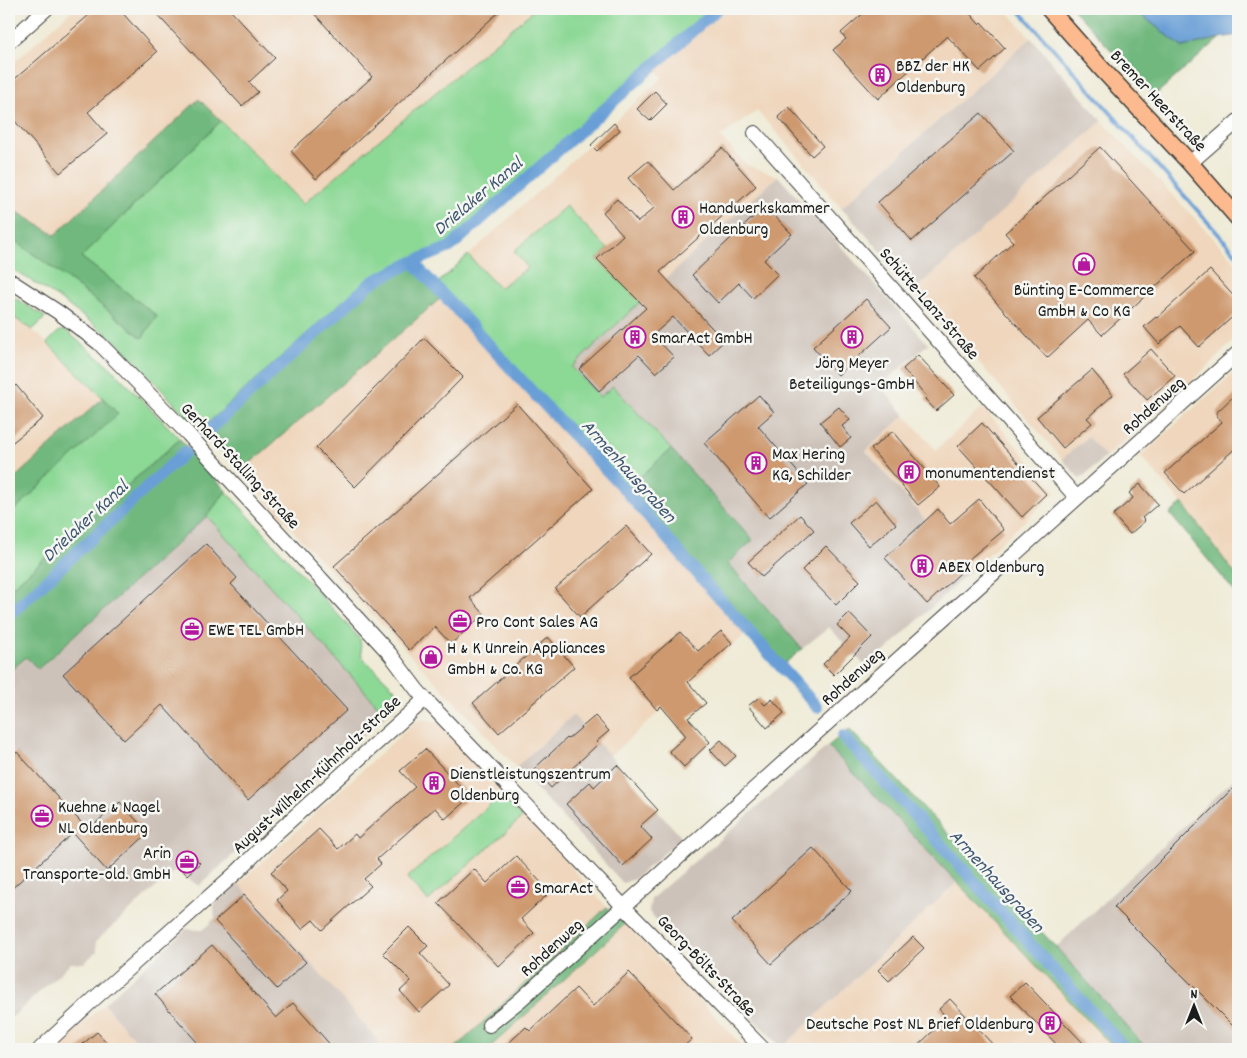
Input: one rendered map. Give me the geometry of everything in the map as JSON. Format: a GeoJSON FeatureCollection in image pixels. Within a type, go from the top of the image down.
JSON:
{"type":"FeatureCollection","features":[{"type":"Feature","properties":{"kind":"main road","name":"Bremer Heerstraße"},"geometry":{"type":"LineString","coordinates":[[1049,9],[1238,218]]}},
{"type":"Feature","properties":{"kind":"street"},"geometry":{"type":"LineString","coordinates":[[9,42],[46,9]]}},
{"type":"Feature","properties":{"kind":"street"},"geometry":{"type":"LineString","coordinates":[[1190,163],[1238,121]]}},
{"type":"Feature","properties":{"kind":"street","name":"Schütte-Lanz-Straße"},"geometry":{"type":"LineString","coordinates":[[755,133],[1077,498]]}},
{"type":"Feature","properties":{"kind":"street","name":"Gerhard-Stalling-Straße"},"geometry":{"type":"LineString","coordinates":[[9,280],[58,312],[99,343],[133,377],[188,434],[390,654],[425,698]]}},
{"type":"Feature","properties":{"kind":"street","name":"Rohdenweg"},"geometry":{"type":"LineString","coordinates":[[489,1025],[519,1001],[624,907],[1238,353]]}},
{"type":"Feature","properties":{"kind":"street","name":"August-Wilhelm-Kühnholz-Straße"},"geometry":{"type":"LineString","coordinates":[[40,1049],[238,871],[274,835],[425,698],[624,907]]}},
{"type":"Feature","properties":{"kind":"street","name":"Georg-Bölts-Straße"},"geometry":{"type":"LineString","coordinates":[[624,907],[763,1049]]}},
{"type":"Feature","properties":{"kind":"shaded area"},"geometry":{"type":"Polygon","coordinates":[[[73,9],[535,9],[303,204],[199,99],[55,236],[9,207],[9,67],[73,9]]]}},
{"type":"Feature","properties":{"kind":"shaded area"},"geometry":{"type":"Polygon","coordinates":[[[724,9],[1005,9],[1031,38],[841,208],[757,111],[720,137],[747,165],[778,176],[572,366],[437,284],[663,77],[655,69],[724,9]]]}},
{"type":"Feature","properties":{"kind":"shaded area"},"geometry":{"type":"Polygon","coordinates":[[[1031,38],[1102,121],[916,289],[841,208],[1031,38]]]}},
{"type":"Feature","properties":{"kind":"shaded area"},"geometry":{"type":"Polygon","coordinates":[[[1102,121],[1238,264],[1238,337],[1106,457],[1088,437],[1062,459],[916,289],[1102,121]]]}},
{"type":"Feature","properties":{"kind":"shaded area"},"geometry":{"type":"Polygon","coordinates":[[[778,176],[928,344],[880,386],[905,415],[866,451],[970,571],[867,668],[829,627],[802,649],[728,563],[753,540],[614,387],[600,397],[572,366],[778,176]]]}},
{"type":"Feature","properties":{"kind":"shaded area"},"geometry":{"type":"Polygon","coordinates":[[[442,297],[747,633],[610,756],[573,715],[516,767],[298,536],[241,471],[442,297]]]}},
{"type":"Feature","properties":{"kind":"shaded area"},"geometry":{"type":"Polygon","coordinates":[[[9,314],[40,336],[103,398],[9,483],[9,314]]]}},
{"type":"Feature","properties":{"kind":"shaded area"},"geometry":{"type":"Polygon","coordinates":[[[1238,369],[1238,578],[1182,503],[1140,456],[1238,369]]]}},
{"type":"Feature","properties":{"kind":"shaded area"},"geometry":{"type":"Polygon","coordinates":[[[983,407],[1056,492],[970,571],[866,450],[905,415],[936,450],[983,407]]]}},
{"type":"Feature","properties":{"kind":"shaded area"},"geometry":{"type":"Polygon","coordinates":[[[1088,437],[1106,457],[1080,479],[1062,459],[1088,437]]]}},
{"type":"Feature","properties":{"kind":"shaded area"},"geometry":{"type":"Polygon","coordinates":[[[207,516],[386,715],[199,886],[175,870],[96,941],[97,951],[84,963],[71,963],[9,1020],[9,672],[27,656],[39,669],[207,516]]]}},
{"type":"Feature","properties":{"kind":"shaded area"},"geometry":{"type":"Polygon","coordinates":[[[573,715],[682,838],[634,879],[623,883],[516,767],[573,715]]]}},
{"type":"Feature","properties":{"kind":"shaded area"},"geometry":{"type":"Polygon","coordinates":[[[432,720],[439,723],[607,907],[454,1049],[385,1049],[332,987],[238,884],[416,721],[432,720]],[[500,795],[407,878],[522,818],[500,795]]]}},
{"type":"Feature","properties":{"kind":"shaded area"},"geometry":{"type":"Polygon","coordinates":[[[828,746],[957,882],[782,1048],[649,912],[651,899],[828,746]]]}},
{"type":"Feature","properties":{"kind":"shaded area"},"geometry":{"type":"Polygon","coordinates":[[[1238,775],[1238,1049],[1147,1049],[1056,947],[1238,775]]]}},
{"type":"Feature","properties":{"kind":"shaded area"},"geometry":{"type":"Polygon","coordinates":[[[957,882],[1115,1049],[782,1048],[957,882]]]}},
{"type":"Feature","properties":{"kind":"shaded area"},"geometry":{"type":"Polygon","coordinates":[[[238,883],[385,1049],[143,1049],[104,1004],[186,929],[202,930],[208,925],[215,918],[214,905],[238,883]]]}},
{"type":"Feature","properties":{"kind":"shaded area"},"geometry":{"type":"Polygon","coordinates":[[[625,924],[701,1001],[745,1049],[488,1049],[625,924]]]}},
{"type":"Feature","properties":{"kind":"shaded area"},"geometry":{"type":"Polygon","coordinates":[[[104,1004],[143,1049],[55,1049],[104,1004]]]}},
{"type":"Feature","properties":{"kind":"green space"},"geometry":{"type":"Polygon","coordinates":[[[535,9],[709,9],[448,243],[366,280],[199,431],[112,338],[57,297],[9,267],[9,237],[77,286],[142,338],[157,316],[81,257],[221,121],[303,204],[535,9]]]}},
{"type":"Feature","properties":{"kind":"green space"},"geometry":{"type":"Polygon","coordinates":[[[1073,9],[1134,9],[1182,47],[1220,38],[1154,96],[1073,9]]]}},
{"type":"Feature","properties":{"kind":"green space"},"geometry":{"type":"Polygon","coordinates":[[[199,99],[221,121],[81,257],[157,316],[142,338],[77,286],[9,237],[9,207],[55,235],[199,99]]]}},
{"type":"Feature","properties":{"kind":"green space"},"geometry":{"type":"Polygon","coordinates":[[[566,206],[608,249],[597,259],[640,302],[572,367],[600,397],[613,386],[671,449],[628,488],[437,284],[468,255],[499,288],[528,268],[514,251],[566,206]]]}},
{"type":"Feature","properties":{"kind":"green space"},"geometry":{"type":"Polygon","coordinates":[[[413,266],[442,297],[241,471],[208,437],[375,285],[413,266]]]}},
{"type":"Feature","properties":{"kind":"green space"},"geometry":{"type":"Polygon","coordinates":[[[9,294],[45,317],[32,330],[9,314],[9,294]]]}},
{"type":"Feature","properties":{"kind":"green space"},"geometry":{"type":"Polygon","coordinates":[[[65,330],[110,367],[180,439],[9,590],[9,515],[117,414],[47,343],[58,332],[65,330]]]}},
{"type":"Feature","properties":{"kind":"green space"},"geometry":{"type":"Polygon","coordinates":[[[103,398],[118,414],[9,515],[9,483],[103,398]]]}},
{"type":"Feature","properties":{"kind":"green space"},"geometry":{"type":"Polygon","coordinates":[[[180,439],[226,491],[207,516],[38,669],[26,657],[9,672],[9,590],[180,439]]]}},
{"type":"Feature","properties":{"kind":"green space"},"geometry":{"type":"Polygon","coordinates":[[[671,449],[753,540],[728,563],[802,649],[784,664],[628,488],[671,449]]]}},
{"type":"Feature","properties":{"kind":"green space"},"geometry":{"type":"Polygon","coordinates":[[[226,491],[360,639],[362,657],[397,691],[396,704],[386,715],[207,516],[226,491]]]}},
{"type":"Feature","properties":{"kind":"green space"},"geometry":{"type":"Polygon","coordinates":[[[1182,503],[1238,578],[1238,596],[1170,514],[1182,503]]]}},
{"type":"Feature","properties":{"kind":"green space"},"geometry":{"type":"Polygon","coordinates":[[[849,729],[1056,947],[1147,1049],[1115,1049],[828,746],[849,729]]]}},
{"type":"Feature","properties":{"kind":"green space"},"geometry":{"type":"Polygon","coordinates":[[[501,795],[522,818],[428,901],[407,878],[501,795]]]}},
{"type":"Feature","properties":{"kind":"green space"},"geometry":{"type":"Polygon","coordinates":[[[607,907],[625,924],[488,1049],[454,1049],[607,907]]]}},
{"type":"Feature","properties":{"kind":"water"},"geometry":{"type":"Polygon","coordinates":[[[1134,9],[1238,9],[1238,35],[1182,47],[1134,9]]]}},
{"type":"Feature","properties":{"kind":"building"},"geometry":{"type":"Polygon","coordinates":[[[96,9],[119,9],[157,52],[88,112],[107,134],[60,173],[14,120],[9,125],[9,84],[96,9]]]}},
{"type":"Feature","properties":{"kind":"building"},"geometry":{"type":"Polygon","coordinates":[[[152,9],[229,9],[275,58],[249,82],[258,92],[242,106],[152,9]]]}},
{"type":"Feature","properties":{"kind":"building"},"geometry":{"type":"Polygon","coordinates":[[[310,9],[502,9],[316,179],[291,151],[372,77],[310,9]]]}},
{"type":"Feature","properties":{"kind":"building","name":"BBZ der HK Oldenburg"},"geometry":{"type":"Polygon","coordinates":[[[868,9],[966,9],[1005,48],[980,71],[947,36],[878,99],[833,50],[846,39],[841,33],[868,9]]]}},
{"type":"Feature","properties":{"kind":"building"},"geometry":{"type":"Polygon","coordinates":[[[655,91],[667,104],[650,121],[637,109],[655,91]]]}},
{"type":"Feature","properties":{"kind":"building"},"geometry":{"type":"Polygon","coordinates":[[[789,107],[823,146],[812,156],[778,117],[789,107]]]}},
{"type":"Feature","properties":{"kind":"building"},"geometry":{"type":"Polygon","coordinates":[[[981,113],[1014,151],[912,241],[878,202],[981,113]]]}},
{"type":"Feature","properties":{"kind":"building"},"geometry":{"type":"Polygon","coordinates":[[[614,123],[620,130],[597,151],[591,145],[614,123]]]}},
{"type":"Feature","properties":{"kind":"building","name":"Bünting E-Commerce GmbH & Co KG"},"geometry":{"type":"Polygon","coordinates":[[[1100,147],[1195,251],[1102,335],[1088,320],[1047,358],[974,278],[1013,242],[1005,233],[1100,147]]]}},
{"type":"Feature","properties":{"kind":"building","name":"Handwerkskammer Oldenburg"},"geometry":{"type":"Polygon","coordinates":[[[722,148],[756,186],[660,272],[724,341],[709,355],[673,317],[653,335],[674,357],[656,373],[639,355],[599,391],[579,369],[646,308],[597,259],[623,235],[603,212],[617,199],[638,222],[654,208],[628,178],[648,161],[674,190],[722,148]]]}},
{"type":"Feature","properties":{"kind":"building","name":"SmarAct GmbH"},"geometry":{"type":"Polygon","coordinates":[[[765,206],[792,234],[764,260],[778,274],[753,298],[739,283],[718,303],[692,275],[765,206]]]}},
{"type":"Feature","properties":{"kind":"building"},"geometry":{"type":"Polygon","coordinates":[[[1210,270],[1238,301],[1238,312],[1199,347],[1180,326],[1159,344],[1144,327],[1157,318],[1210,270]]]}},
{"type":"Feature","properties":{"kind":"building","name":"Jörg Meyer Beteiligungs-GmbH"},"geometry":{"type":"Polygon","coordinates":[[[866,299],[891,327],[838,375],[813,347],[866,299]]]}},
{"type":"Feature","properties":{"kind":"building"},"geometry":{"type":"Polygon","coordinates":[[[424,338],[463,377],[355,487],[316,448],[424,338]]]}},
{"type":"Feature","properties":{"kind":"building"},"geometry":{"type":"Polygon","coordinates":[[[1151,349],[1175,376],[1147,400],[1123,374],[1151,349]]]}},
{"type":"Feature","properties":{"kind":"building"},"geometry":{"type":"Polygon","coordinates":[[[918,355],[954,395],[936,411],[925,399],[927,397],[903,369],[918,355]]]}},
{"type":"Feature","properties":{"kind":"building"},"geometry":{"type":"Polygon","coordinates":[[[1092,370],[1113,395],[1087,418],[1092,423],[1063,448],[1037,417],[1092,370]]]}},
{"type":"Feature","properties":{"kind":"building"},"geometry":{"type":"Polygon","coordinates":[[[16,385],[43,418],[9,445],[9,391],[16,385]]]}},
{"type":"Feature","properties":{"kind":"building"},"geometry":{"type":"Polygon","coordinates":[[[1238,392],[1238,446],[1184,494],[1165,473],[1222,422],[1217,416],[1217,412],[1238,392]]]}},
{"type":"Feature","properties":{"kind":"building","name":"Max Hering KG, Schilder"},"geometry":{"type":"Polygon","coordinates":[[[759,395],[774,412],[758,426],[808,484],[769,518],[704,443],[759,395]]]}},
{"type":"Feature","properties":{"kind":"building"},"geometry":{"type":"Polygon","coordinates":[[[517,404],[593,489],[470,598],[484,614],[451,644],[435,627],[409,650],[334,566],[517,404]]]}},
{"type":"Feature","properties":{"kind":"building"},"geometry":{"type":"Polygon","coordinates":[[[839,407],[850,420],[842,426],[851,438],[840,447],[820,422],[839,407]]]}},
{"type":"Feature","properties":{"kind":"building"},"geometry":{"type":"Polygon","coordinates":[[[982,423],[1046,494],[1022,517],[958,446],[982,423]]]}},
{"type":"Feature","properties":{"kind":"building","name":"monumentendienst"},"geometry":{"type":"Polygon","coordinates":[[[893,431],[940,487],[918,505],[871,449],[893,431]]]}},
{"type":"Feature","properties":{"kind":"building"},"geometry":{"type":"Polygon","coordinates":[[[1140,484],[1158,504],[1142,518],[1145,521],[1130,534],[1113,515],[1133,498],[1129,493],[1140,484]]]}},
{"type":"Feature","properties":{"kind":"building"},"geometry":{"type":"Polygon","coordinates":[[[979,499],[1004,530],[956,570],[960,573],[927,604],[885,558],[938,509],[950,524],[979,499]]]}},
{"type":"Feature","properties":{"kind":"building"},"geometry":{"type":"Polygon","coordinates":[[[876,500],[896,524],[869,546],[849,523],[876,500]]]}},
{"type":"Feature","properties":{"kind":"building"},"geometry":{"type":"Polygon","coordinates":[[[800,515],[814,530],[762,577],[748,562],[800,515]]]}},
{"type":"Feature","properties":{"kind":"building"},"geometry":{"type":"Polygon","coordinates":[[[626,526],[651,554],[580,617],[555,589],[626,526]]]}},
{"type":"Feature","properties":{"kind":"building","name":"EWE TEL GmbH"},"geometry":{"type":"Polygon","coordinates":[[[206,544],[237,578],[231,584],[347,710],[248,800],[162,705],[124,740],[63,674],[206,544]]]}},
{"type":"Feature","properties":{"kind":"building"},"geometry":{"type":"Polygon","coordinates":[[[826,546],[860,581],[836,605],[802,570],[826,546]]]}},
{"type":"Feature","properties":{"kind":"building"},"geometry":{"type":"Polygon","coordinates":[[[849,613],[872,637],[834,675],[823,664],[850,638],[837,625],[849,613]]]}},
{"type":"Feature","properties":{"kind":"building"},"geometry":{"type":"Polygon","coordinates":[[[721,631],[732,643],[688,682],[706,703],[688,718],[710,742],[684,767],[669,751],[686,736],[661,706],[657,710],[629,677],[680,632],[698,651],[721,631]]]}},
{"type":"Feature","properties":{"kind":"building"},"geometry":{"type":"Polygon","coordinates":[[[548,637],[574,667],[499,733],[473,703],[548,637]]]}},
{"type":"Feature","properties":{"kind":"building"},"geometry":{"type":"Polygon","coordinates":[[[758,698],[765,705],[772,699],[784,713],[767,728],[748,706],[758,698]]]}},
{"type":"Feature","properties":{"kind":"building"},"geometry":{"type":"Polygon","coordinates":[[[595,716],[609,731],[596,742],[598,744],[551,788],[534,769],[567,738],[595,716]]]}},
{"type":"Feature","properties":{"kind":"building"},"geometry":{"type":"Polygon","coordinates":[[[721,740],[736,756],[725,766],[710,750],[721,740]]]}},
{"type":"Feature","properties":{"kind":"building"},"geometry":{"type":"Polygon","coordinates":[[[425,749],[470,797],[445,819],[435,808],[377,859],[381,864],[364,879],[371,886],[322,930],[313,920],[302,929],[277,900],[287,891],[271,872],[319,829],[338,849],[355,834],[358,838],[415,787],[400,771],[425,749]]]}},
{"type":"Feature","properties":{"kind":"building","name":"Kuehne & Nagel NL Oldenburg"},"geometry":{"type":"Polygon","coordinates":[[[17,752],[88,830],[120,802],[148,833],[107,871],[73,833],[9,891],[9,759],[17,752]]]}},
{"type":"Feature","properties":{"kind":"building"},"geometry":{"type":"Polygon","coordinates":[[[617,765],[658,810],[640,826],[652,839],[623,866],[566,804],[590,782],[594,787],[617,765]]]}},
{"type":"Feature","properties":{"kind":"building"},"geometry":{"type":"Polygon","coordinates":[[[1238,783],[1238,1031],[1114,907],[1238,783]]]}},
{"type":"Feature","properties":{"kind":"building"},"geometry":{"type":"Polygon","coordinates":[[[813,848],[852,891],[771,964],[732,921],[813,848]]]}},
{"type":"Feature","properties":{"kind":"building","name":"Arin Transporte-old. GmbH"},"geometry":{"type":"Polygon","coordinates":[[[187,850],[200,863],[187,875],[174,861],[187,850]]]}},
{"type":"Feature","properties":{"kind":"building"},"geometry":{"type":"Polygon","coordinates":[[[516,856],[550,892],[521,919],[534,933],[499,967],[438,903],[474,869],[487,883],[516,856]]]}},
{"type":"Feature","properties":{"kind":"building"},"geometry":{"type":"Polygon","coordinates":[[[244,895],[306,962],[277,989],[215,921],[244,895]]]}},
{"type":"Feature","properties":{"kind":"building"},"geometry":{"type":"Polygon","coordinates":[[[409,927],[428,946],[420,953],[449,985],[419,1012],[400,991],[411,981],[383,953],[409,927]]]}},
{"type":"Feature","properties":{"kind":"building"},"geometry":{"type":"Polygon","coordinates":[[[913,937],[924,948],[889,981],[878,970],[913,937]]]}},
{"type":"Feature","properties":{"kind":"building"},"geometry":{"type":"Polygon","coordinates":[[[212,945],[276,1018],[293,1003],[334,1049],[203,1049],[155,994],[212,945]]]}},
{"type":"Feature","properties":{"kind":"building"},"geometry":{"type":"Polygon","coordinates":[[[629,972],[692,1039],[681,1049],[502,1049],[526,1027],[530,1031],[576,988],[593,1006],[629,972]]]}},
{"type":"Feature","properties":{"kind":"building","name":"Deutsche Post NL Brief Oldenburg"},"geometry":{"type":"Polygon","coordinates":[[[1025,982],[1089,1049],[1061,1049],[1010,996],[1025,982]]]}},
{"type":"Feature","properties":{"kind":"building"},"geometry":{"type":"Polygon","coordinates":[[[950,999],[997,1049],[914,1049],[947,1018],[939,1009],[950,999]]]}},
{"type":"Feature","properties":{"kind":"building"},"geometry":{"type":"Polygon","coordinates":[[[97,1032],[113,1049],[77,1049],[97,1032]]]}},
{"type":"Feature","properties":{"kind":"waterway","name":"Drielaker Kanal"},"geometry":{"type":"LineString","coordinates":[[206,433],[372,282],[450,247],[717,9]]}},
{"type":"Feature","properties":{"kind":"waterway"},"geometry":{"type":"LineString","coordinates":[[1018,9],[1238,256]]}},
{"type":"Feature","properties":{"kind":"waterway","name":"Armenhausgraben"},"geometry":{"type":"LineString","coordinates":[[413,262],[625,490],[817,707]]}},
{"type":"Feature","properties":{"kind":"waterway","name":"Drielaker Kanal"},"geometry":{"type":"LineString","coordinates":[[9,615],[185,452]]}},
{"type":"Feature","properties":{"kind":"waterway","name":"Armenhausgraben"},"geometry":{"type":"LineString","coordinates":[[843,736],[1125,1049]]}},
{"type":"Feature","properties":{"kind":"place","name":"BBZ der HK Oldenburg"},"geometry":{"type":"Point","coordinates":[880,75]}},
{"type":"Feature","properties":{"kind":"place","name":"Handwerkskammer Oldenburg"},"geometry":{"type":"Point","coordinates":[683,217]}},
{"type":"Feature","properties":{"kind":"place","name":"Bünting E-Commerce GmbH & Co KG"},"geometry":{"type":"Point","coordinates":[1084,264]}},
{"type":"Feature","properties":{"kind":"place","name":"SmarAct GmbH"},"geometry":{"type":"Point","coordinates":[635,337]}},
{"type":"Feature","properties":{"kind":"place","name":"Jörg Meyer Beteiligungs-GmbH"},"geometry":{"type":"Point","coordinates":[852,337]}},
{"type":"Feature","properties":{"kind":"place","name":"Max Hering KG, Schilder"},"geometry":{"type":"Point","coordinates":[756,463]}},
{"type":"Feature","properties":{"kind":"place","name":"monumentendienst"},"geometry":{"type":"Point","coordinates":[909,472]}},
{"type":"Feature","properties":{"kind":"place","name":"ABEX Oldenburg"},"geometry":{"type":"Point","coordinates":[922,566]}},
{"type":"Feature","properties":{"kind":"place","name":"Pro Cont Sales AG"},"geometry":{"type":"Point","coordinates":[460,621]}},
{"type":"Feature","properties":{"kind":"place","name":"EWE TEL GmbH"},"geometry":{"type":"Point","coordinates":[192,629]}},
{"type":"Feature","properties":{"kind":"place","name":"H & K Unrein Appliances GmbH & Co. KG"},"geometry":{"type":"Point","coordinates":[431,657]}},
{"type":"Feature","properties":{"kind":"place","name":"Dienstleistungszentrum Oldenburg"},"geometry":{"type":"Point","coordinates":[434,783]}},
{"type":"Feature","properties":{"kind":"place","name":"Kuehne & Nagel NL Oldenburg"},"geometry":{"type":"Point","coordinates":[42,816]}},
{"type":"Feature","properties":{"kind":"place","name":"Arin Transporte-old. GmbH"},"geometry":{"type":"Point","coordinates":[187,862]}},
{"type":"Feature","properties":{"kind":"place","name":"SmarAct"},"geometry":{"type":"Point","coordinates":[518,887]}},
{"type":"Feature","properties":{"kind":"place","name":"Deutsche Post NL Brief Oldenburg"},"geometry":{"type":"Point","coordinates":[1050,1023]}}]}
